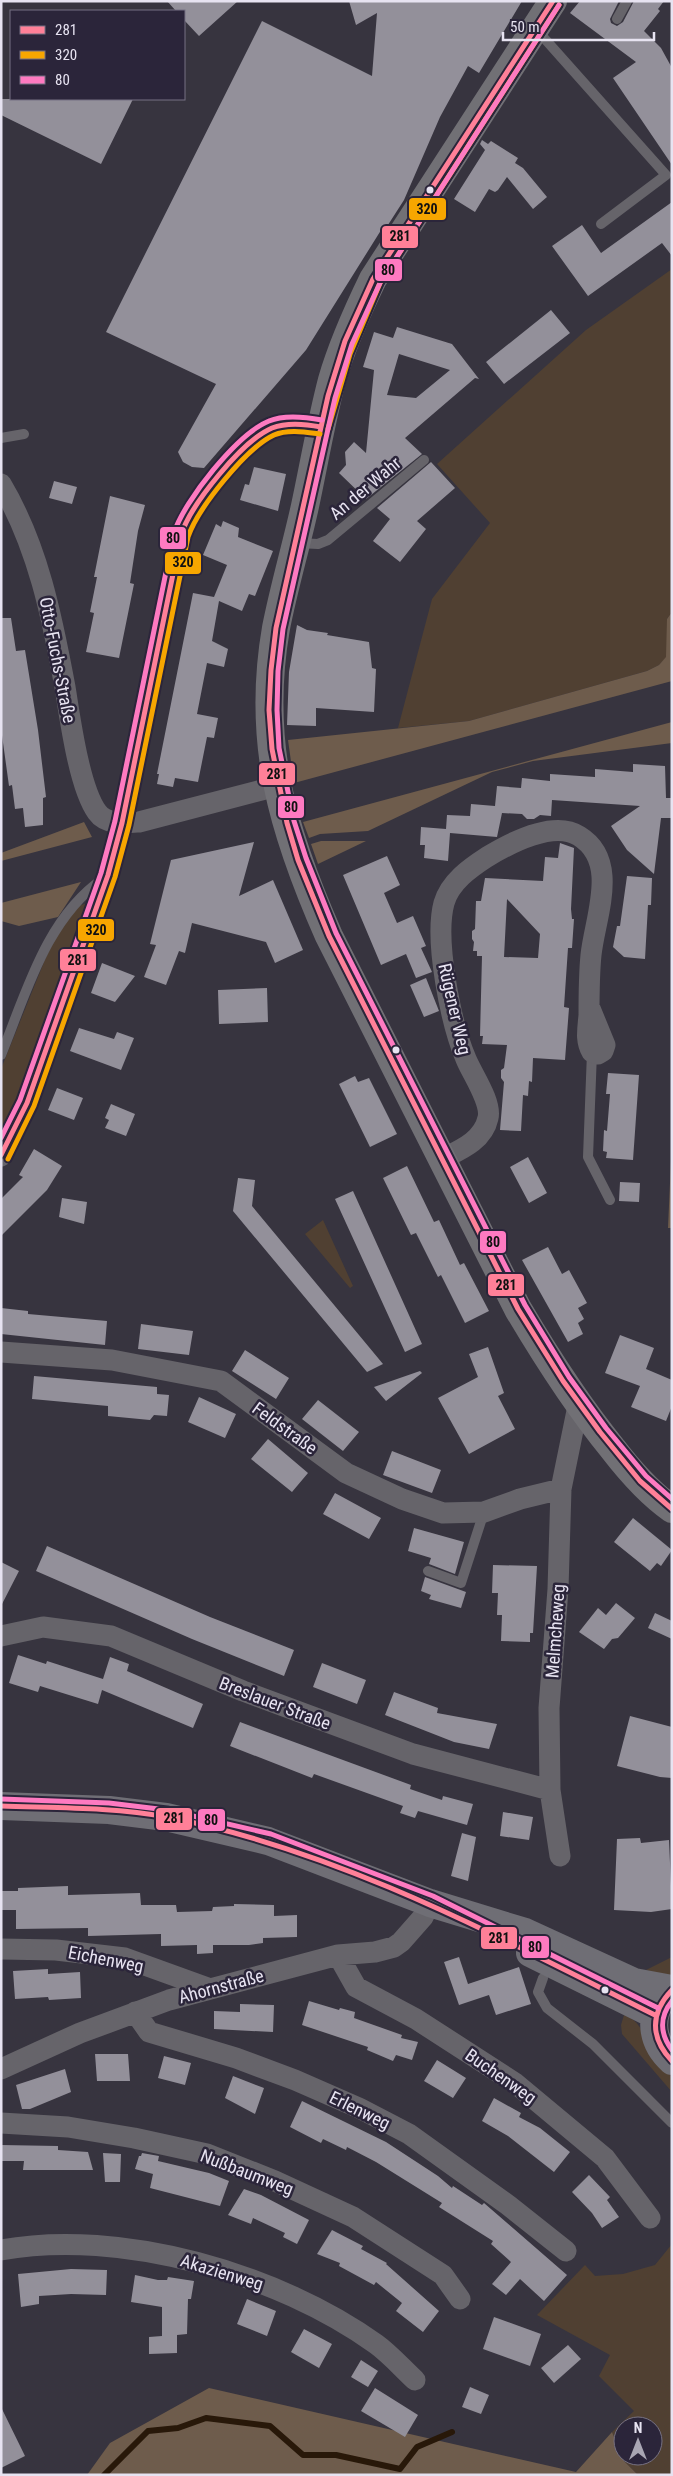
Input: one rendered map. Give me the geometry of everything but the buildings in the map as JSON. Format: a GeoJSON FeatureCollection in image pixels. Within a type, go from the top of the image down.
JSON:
{"type":"FeatureCollection","features":[{"type":"Feature","properties":{"kind":"main road"},"geometry":{"type":"LineString","coordinates":[[553,1],[373,279],[354,317],[332,380],[297,543],[276,628],[271,665],[271,736],[277,786],[288,833],[308,888],[329,936],[518,1309],[578,1406],[634,1474],[672,1509]]}},
{"type":"Feature","properties":{"kind":"main road"},"geometry":{"type":"LineString","coordinates":[[1,1806],[109,1810],[166,1817],[216,1828],[268,1841],[430,1903],[525,1932],[634,1982],[672,1990],[659,2005],[655,2015],[656,2041],[672,2062]]}},
{"type":"Feature","properties":{"kind":"main road"},"geometry":{"type":"LineString","coordinates":[[430,1903],[655,2015]]}},
{"type":"Feature","properties":{"kind":"street"},"geometry":{"type":"LineString","coordinates":[[1,1156],[26,1103],[108,875],[122,823],[180,535],[188,516],[258,436],[272,428],[305,424],[321,427]]}},
{"type":"Feature","properties":{"kind":"street","name":"Otto-Fuchs-Straße"},"geometry":{"type":"LineString","coordinates":[[1,484],[26,537],[44,587],[54,628],[76,750],[90,800],[98,813],[109,820],[122,823]]}},
{"type":"Feature","properties":{"kind":"street"},"geometry":{"type":"LineString","coordinates":[[122,823],[139,822],[277,786]]}},
{"type":"Feature","properties":{"kind":"street","name":"Rügener Weg"},"geometry":{"type":"LineString","coordinates":[[442,1159],[467,1146],[481,1134],[488,1118],[488,1106],[465,1058],[447,990],[442,951],[444,902],[456,882],[473,866],[541,832],[563,830],[574,833],[586,840],[596,853],[602,868],[603,887],[591,956],[588,1045],[592,1052]]}},
{"type":"Feature","properties":{"kind":"street","name":"Feldstraße"},"geometry":{"type":"LineString","coordinates":[[1,1352],[112,1360],[221,1381],[346,1473],[402,1499],[443,1513],[484,1512],[520,1499],[561,1489]]}},
{"type":"Feature","properties":{"kind":"street","name":"Melmcheweg"},"geometry":{"type":"LineString","coordinates":[[560,1856],[550,1790],[550,1708],[558,1589],[561,1489],[578,1406]]}},
{"type":"Feature","properties":{"kind":"street","name":"Breslauer Straße"},"geometry":{"type":"LineString","coordinates":[[1,1636],[43,1627],[111,1636],[242,1692],[413,1754],[550,1790]]}},
{"type":"Feature","properties":{"kind":"street","name":"Ahornstraße"},"geometry":{"type":"LineString","coordinates":[[1,2069],[80,2033],[135,2012],[208,1988],[338,1955],[375,1952],[394,1947],[401,1942],[423,1916],[430,1903]]}},
{"type":"Feature","properties":{"kind":"street","name":"Eichenweg"},"geometry":{"type":"LineString","coordinates":[[1,1949],[56,1950],[125,1958],[208,1988]]}},
{"type":"Feature","properties":{"kind":"street","name":"Buchenweg"},"geometry":{"type":"LineString","coordinates":[[338,1955],[356,1987],[416,2019],[515,2083],[605,2158],[650,2218]]}},
{"type":"Feature","properties":{"kind":"street","name":"Erlenweg"},"geometry":{"type":"LineString","coordinates":[[135,2012],[149,2032],[236,2058],[295,2080],[359,2108],[409,2134],[508,2205],[566,2251]]}},
{"type":"Feature","properties":{"kind":"street","name":"Nußbaumweg"},"geometry":{"type":"LineString","coordinates":[[1,2123],[68,2127],[134,2138],[207,2154],[275,2181],[353,2218],[443,2275],[460,2299]]}},
{"type":"Feature","properties":{"kind":"street","name":"Akazienweg"},"geometry":{"type":"LineString","coordinates":[[1,2250],[65,2246],[117,2248],[183,2259],[242,2275],[304,2301],[377,2345],[416,2380]]}},
{"type":"Feature","properties":{"kind":"lane"},"geometry":{"type":"LineString","coordinates":[[617,20],[627,1]]}},
{"type":"Feature","properties":{"kind":"lane"},"geometry":{"type":"LineString","coordinates":[[536,28],[666,175],[601,224]]}},
{"type":"Feature","properties":{"kind":"lane"},"geometry":{"type":"LineString","coordinates":[[1,438],[24,434]]}},
{"type":"Feature","properties":{"kind":"lane","name":"An der Wahr"},"geometry":{"type":"LineString","coordinates":[[297,543],[318,544],[328,540],[424,460]]}},
{"type":"Feature","properties":{"kind":"lane"},"geometry":{"type":"LineString","coordinates":[[1,1055],[40,959],[52,936],[80,897],[108,875]]}},
{"type":"Feature","properties":{"kind":"lane","name":"Rügener Weg"},"geometry":{"type":"LineString","coordinates":[[592,1052],[588,1157],[610,1200]]}},
{"type":"Feature","properties":{"kind":"lane"},"geometry":{"type":"LineString","coordinates":[[428,1571],[461,1582],[484,1512]]}},
{"type":"Feature","properties":{"kind":"lane"},"geometry":{"type":"LineString","coordinates":[[543,1978],[538,1992],[547,2008],[593,2044],[672,2123]]}},
{"type":"Feature","properties":{"kind":"shaded area"},"geometry":{"type":"Polygon","coordinates":[[[672,269],[672,612],[667,619],[667,657],[659,665],[647,671],[469,721],[398,728],[432,599],[490,523],[437,464],[586,330],[672,269]]]}},
{"type":"Feature","properties":{"kind":"shaded area"},"geometry":{"type":"Polygon","coordinates":[[[672,612],[672,681],[294,783],[288,740],[469,721],[647,671],[659,665],[666,657],[667,619],[672,612]]]}},
{"type":"Feature","properties":{"kind":"shaded area"},"geometry":{"type":"Polygon","coordinates":[[[672,722],[672,743],[533,761],[492,772],[368,831],[320,834],[309,838],[303,822],[672,722]]]}},
{"type":"Feature","properties":{"kind":"shaded area"},"geometry":{"type":"Polygon","coordinates":[[[84,822],[92,837],[1,861],[1,853],[84,822]]]}},
{"type":"Feature","properties":{"kind":"shaded area"},"geometry":{"type":"Polygon","coordinates":[[[321,841],[366,841],[318,864],[311,844],[321,841]]]}},
{"type":"Feature","properties":{"kind":"shaded area"},"geometry":{"type":"Polygon","coordinates":[[[81,882],[58,917],[19,926],[1,921],[1,903],[81,882]]]}},
{"type":"Feature","properties":{"kind":"shaded area"},"geometry":{"type":"Polygon","coordinates":[[[91,902],[1,1139],[1,1069],[46,957],[60,929],[70,915],[81,905],[91,902]]]}},
{"type":"Feature","properties":{"kind":"shaded area"},"geometry":{"type":"Polygon","coordinates":[[[672,1138],[672,1228],[668,1228],[672,1138]]]}},
{"type":"Feature","properties":{"kind":"shaded area"},"geometry":{"type":"Polygon","coordinates":[[[323,1220],[353,1286],[350,1288],[305,1234],[323,1220]]]}},
{"type":"Feature","properties":{"kind":"shaded area"},"geometry":{"type":"Polygon","coordinates":[[[672,1957],[672,1977],[646,1970],[672,1957]]]}},
{"type":"Feature","properties":{"kind":"shaded area"},"geometry":{"type":"Polygon","coordinates":[[[624,2015],[631,2018],[640,2027],[655,2059],[672,2077],[672,2092],[622,2034],[621,2025],[624,2015]]]}},
{"type":"Feature","properties":{"kind":"shaded area"},"geometry":{"type":"Polygon","coordinates":[[[672,2244],[672,2475],[638,2475],[629,2466],[663,2466],[663,2416],[629,2416],[634,2411],[599,2376],[610,2355],[537,2315],[585,2265],[595,2276],[623,2274],[655,2265],[672,2244]]]}},
{"type":"Feature","properties":{"kind":"shaded area"},"geometry":{"type":"Polygon","coordinates":[[[209,2388],[576,2472],[612,2432],[613,2466],[629,2466],[638,2475],[87,2475],[110,2443],[209,2388]]]}},
{"type":"Feature","properties":{"kind":"waterway"},"geometry":{"type":"LineString","coordinates":[[104,2475],[148,2431],[178,2428],[206,2418],[270,2426],[303,2455],[336,2455],[400,2469],[417,2447],[452,2432]]}},
{"type":"Feature","properties":{"kind":"transit line","name":"281"},"geometry":{"type":"LineString","coordinates":[[553,1],[373,279],[345,341],[328,396],[276,628],[269,710],[272,749],[287,823],[298,860],[329,936],[518,1309],[563,1381],[600,1432],[640,1481],[672,1509]]}},
{"type":"Feature","properties":{"kind":"transit line","name":"320"},"geometry":{"type":"LineString","coordinates":[[328,429],[350,354],[380,283],[559,5]]}},
{"type":"Feature","properties":{"kind":"transit line","name":"80"},"geometry":{"type":"LineString","coordinates":[[559,5],[380,283],[352,344],[335,398],[283,629],[278,671],[277,710],[279,748],[294,821],[306,858],[336,933],[525,1305],[569,1377],[606,1428],[646,1476],[672,1499]]}},
{"type":"Feature","properties":{"kind":"transit line","name":"80"},"geometry":{"type":"LineString","coordinates":[[1,1138],[20,1100],[101,873],[115,821],[174,533],[189,504],[213,470],[242,439],[256,428],[282,417],[322,420]]}},
{"type":"Feature","properties":{"kind":"transit line","name":"281"},"geometry":{"type":"LineString","coordinates":[[1,1155],[27,1103],[108,875],[122,823],[181,535],[195,507],[206,491],[233,459],[260,435],[272,428],[290,424],[321,427]]}},
{"type":"Feature","properties":{"kind":"transit line","name":"320"},"geometry":{"type":"LineString","coordinates":[[8,1159],[34,1106],[115,877],[129,825],[188,537],[193,525],[224,480],[250,452],[263,442],[274,435],[285,432],[320,434]]}},
{"type":"Feature","properties":{"kind":"transit line","name":"80"},"geometry":{"type":"LineString","coordinates":[[1,1799],[109,1803],[167,1810],[271,1834],[433,1896],[658,2008]]}},
{"type":"Feature","properties":{"kind":"transit line","name":"281"},"geometry":{"type":"LineString","coordinates":[[1,1806],[84,1808],[126,1811],[167,1817],[231,1832],[295,1851],[356,1874],[477,1927],[655,2015]]}},
{"type":"Feature","properties":{"kind":"transit line","name":"281"},"geometry":{"type":"LineString","coordinates":[[672,1990],[660,2008],[656,2026],[660,2043],[672,2061]]}},
{"type":"Feature","properties":{"kind":"transit line","name":"80"},"geometry":{"type":"LineString","coordinates":[[672,2001],[663,2019],[663,2032],[672,2050]]}}]}
